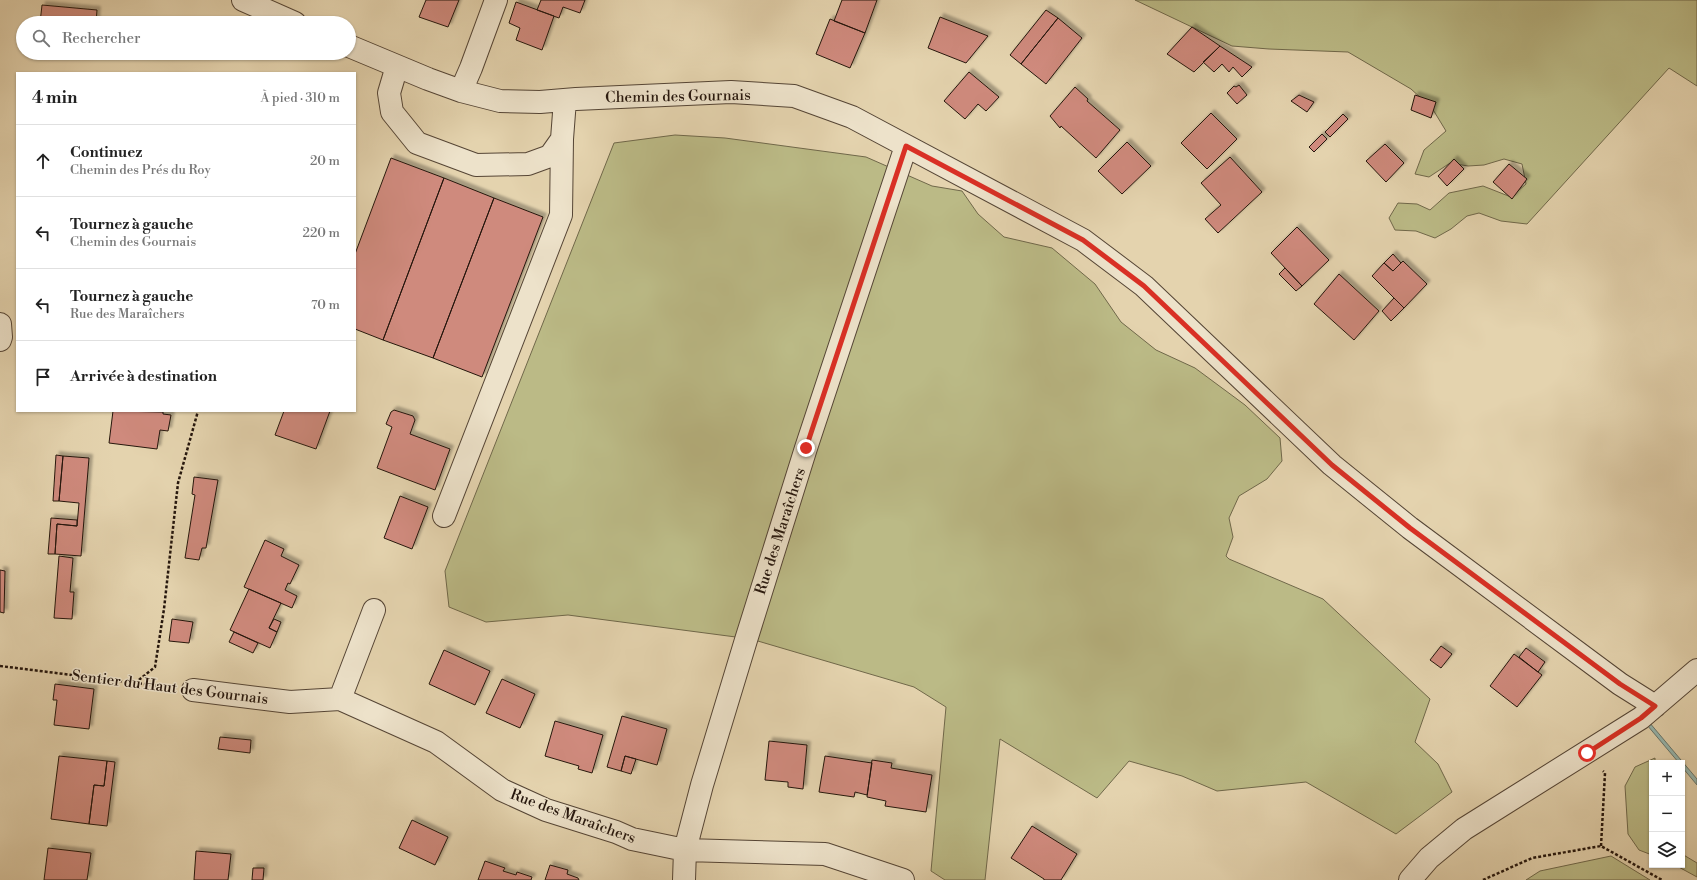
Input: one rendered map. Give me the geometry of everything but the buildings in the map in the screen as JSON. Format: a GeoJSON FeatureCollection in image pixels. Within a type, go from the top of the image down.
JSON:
{"type":"FeatureCollection","features":[{"type":"Feature","properties":{"kind":"street"},"geometry":{"type":"LineString","coordinates":[[461,91],[496,0]]}},
{"type":"Feature","properties":{"kind":"street"},"geometry":{"type":"LineString","coordinates":[[257,3],[282,16]]}},
{"type":"Feature","properties":{"kind":"street","name":"Chemin des Gournais"},"geometry":{"type":"LineString","coordinates":[[356,49],[461,91],[500,101],[540,102],[731,92],[794,96],[852,117],[1083,240],[1144,286],[1332,465],[1416,532],[1620,684],[1655,706]]}},
{"type":"Feature","properties":{"kind":"street"},"geometry":{"type":"LineString","coordinates":[[397,66],[389,93],[392,112],[417,143],[476,165],[528,164],[550,156],[562,139]]}},
{"type":"Feature","properties":{"kind":"street"},"geometry":{"type":"LineString","coordinates":[[444,516],[561,215],[562,139],[565,100]]}},
{"type":"Feature","properties":{"kind":"street","name":"Rue des Maraîchers"},"geometry":{"type":"LineString","coordinates":[[685,850],[702,785],[806,448],[906,146]]}},
{"type":"Feature","properties":{"kind":"street"},"geometry":{"type":"LineString","coordinates":[[0,324],[0,340]]}},
{"type":"Feature","properties":{"kind":"street"},"geometry":{"type":"LineString","coordinates":[[340,699],[374,610]]}},
{"type":"Feature","properties":{"kind":"street"},"geometry":{"type":"LineString","coordinates":[[1410,880],[1429,858],[1464,829],[1641,718],[1697,670]]}},
{"type":"Feature","properties":{"kind":"street","name":"Sentier du Haut des Gournais"},"geometry":{"type":"LineString","coordinates":[[193,690],[290,702],[340,699]]}},
{"type":"Feature","properties":{"kind":"street","name":"Rue des Maraîchers"},"geometry":{"type":"LineString","coordinates":[[340,699],[436,742],[508,793],[546,810],[616,832],[632,839],[685,850],[825,854],[902,880]]}},
{"type":"Feature","properties":{"kind":"street"},"geometry":{"type":"LineString","coordinates":[[684,880],[685,850]]}},
{"type":"Feature","properties":{"kind":"path"},"geometry":{"type":"LineString","coordinates":[[136,683],[155,667],[164,609],[178,483],[198,412]]}},
{"type":"Feature","properties":{"kind":"path","name":"Sentier du Haut des Gournais"},"geometry":{"type":"LineString","coordinates":[[0,666],[193,690]]}},
{"type":"Feature","properties":{"kind":"path"},"geometry":{"type":"LineString","coordinates":[[1587,753],[1605,773],[1601,846]]}},
{"type":"Feature","properties":{"kind":"path"},"geometry":{"type":"LineString","coordinates":[[1483,880],[1532,858],[1601,846],[1662,880]]}},
{"type":"Feature","properties":{"kind":"shaded area"},"geometry":{"type":"Polygon","coordinates":[[[1135,0],[1697,0],[1697,86],[1669,68],[1527,224],[1501,221],[1479,213],[1467,216],[1451,229],[1435,238],[1416,231],[1395,230],[1389,218],[1398,203],[1417,204],[1430,210],[1449,193],[1483,186],[1511,197],[1526,184],[1522,164],[1504,159],[1484,165],[1468,166],[1450,163],[1429,177],[1415,174],[1424,150],[1446,131],[1432,108],[1411,89],[1348,52],[1232,46],[1135,0]]]}},
{"type":"Feature","properties":{"kind":"shaded area"},"geometry":{"type":"Polygon","coordinates":[[[675,135],[725,138],[866,157],[932,186],[962,191],[978,214],[1004,237],[1052,248],[1095,284],[1121,322],[1156,350],[1195,368],[1245,405],[1280,438],[1282,461],[1267,479],[1239,496],[1229,518],[1233,537],[1226,556],[1229,559],[1323,599],[1430,699],[1415,742],[1438,764],[1452,792],[1396,834],[1306,782],[1217,791],[1182,776],[1129,761],[1097,798],[1000,739],[985,880],[945,880],[931,871],[946,707],[914,687],[751,639],[568,615],[486,622],[449,607],[445,571],[614,143],[675,135]]]}},
{"type":"Feature","properties":{"kind":"shaded area"},"geometry":{"type":"Polygon","coordinates":[[[1649,761],[1649,854],[1639,850],[1628,834],[1625,786],[1635,767],[1649,761]]]}},
{"type":"Feature","properties":{"kind":"shaded area"},"geometry":{"type":"Polygon","coordinates":[[[1611,856],[1650,880],[1526,880],[1540,871],[1611,856]]]}},
{"type":"Feature","properties":{"kind":"shaded area"},"geometry":{"type":"Polygon","coordinates":[[[1685,856],[1697,863],[1697,877],[1680,868],[1685,868],[1685,856]]]}},
{"type":"Feature","properties":{"kind":"water"},"geometry":{"type":"Polygon","coordinates":[[[1649,722],[1681,760],[1676,760],[1647,725],[1649,722]]]}},
{"type":"Feature","properties":{"kind":"water"},"geometry":{"type":"Polygon","coordinates":[[[1685,765],[1697,779],[1697,785],[1685,771],[1685,765]]]}},
{"type":"Feature","properties":{"kind":"route"},"geometry":{"type":"LineString","coordinates":[[806,448],[906,146],[1083,240],[1144,286],[1332,465],[1410,528],[1620,684],[1655,706],[1641,718],[1587,753]]}}]}
